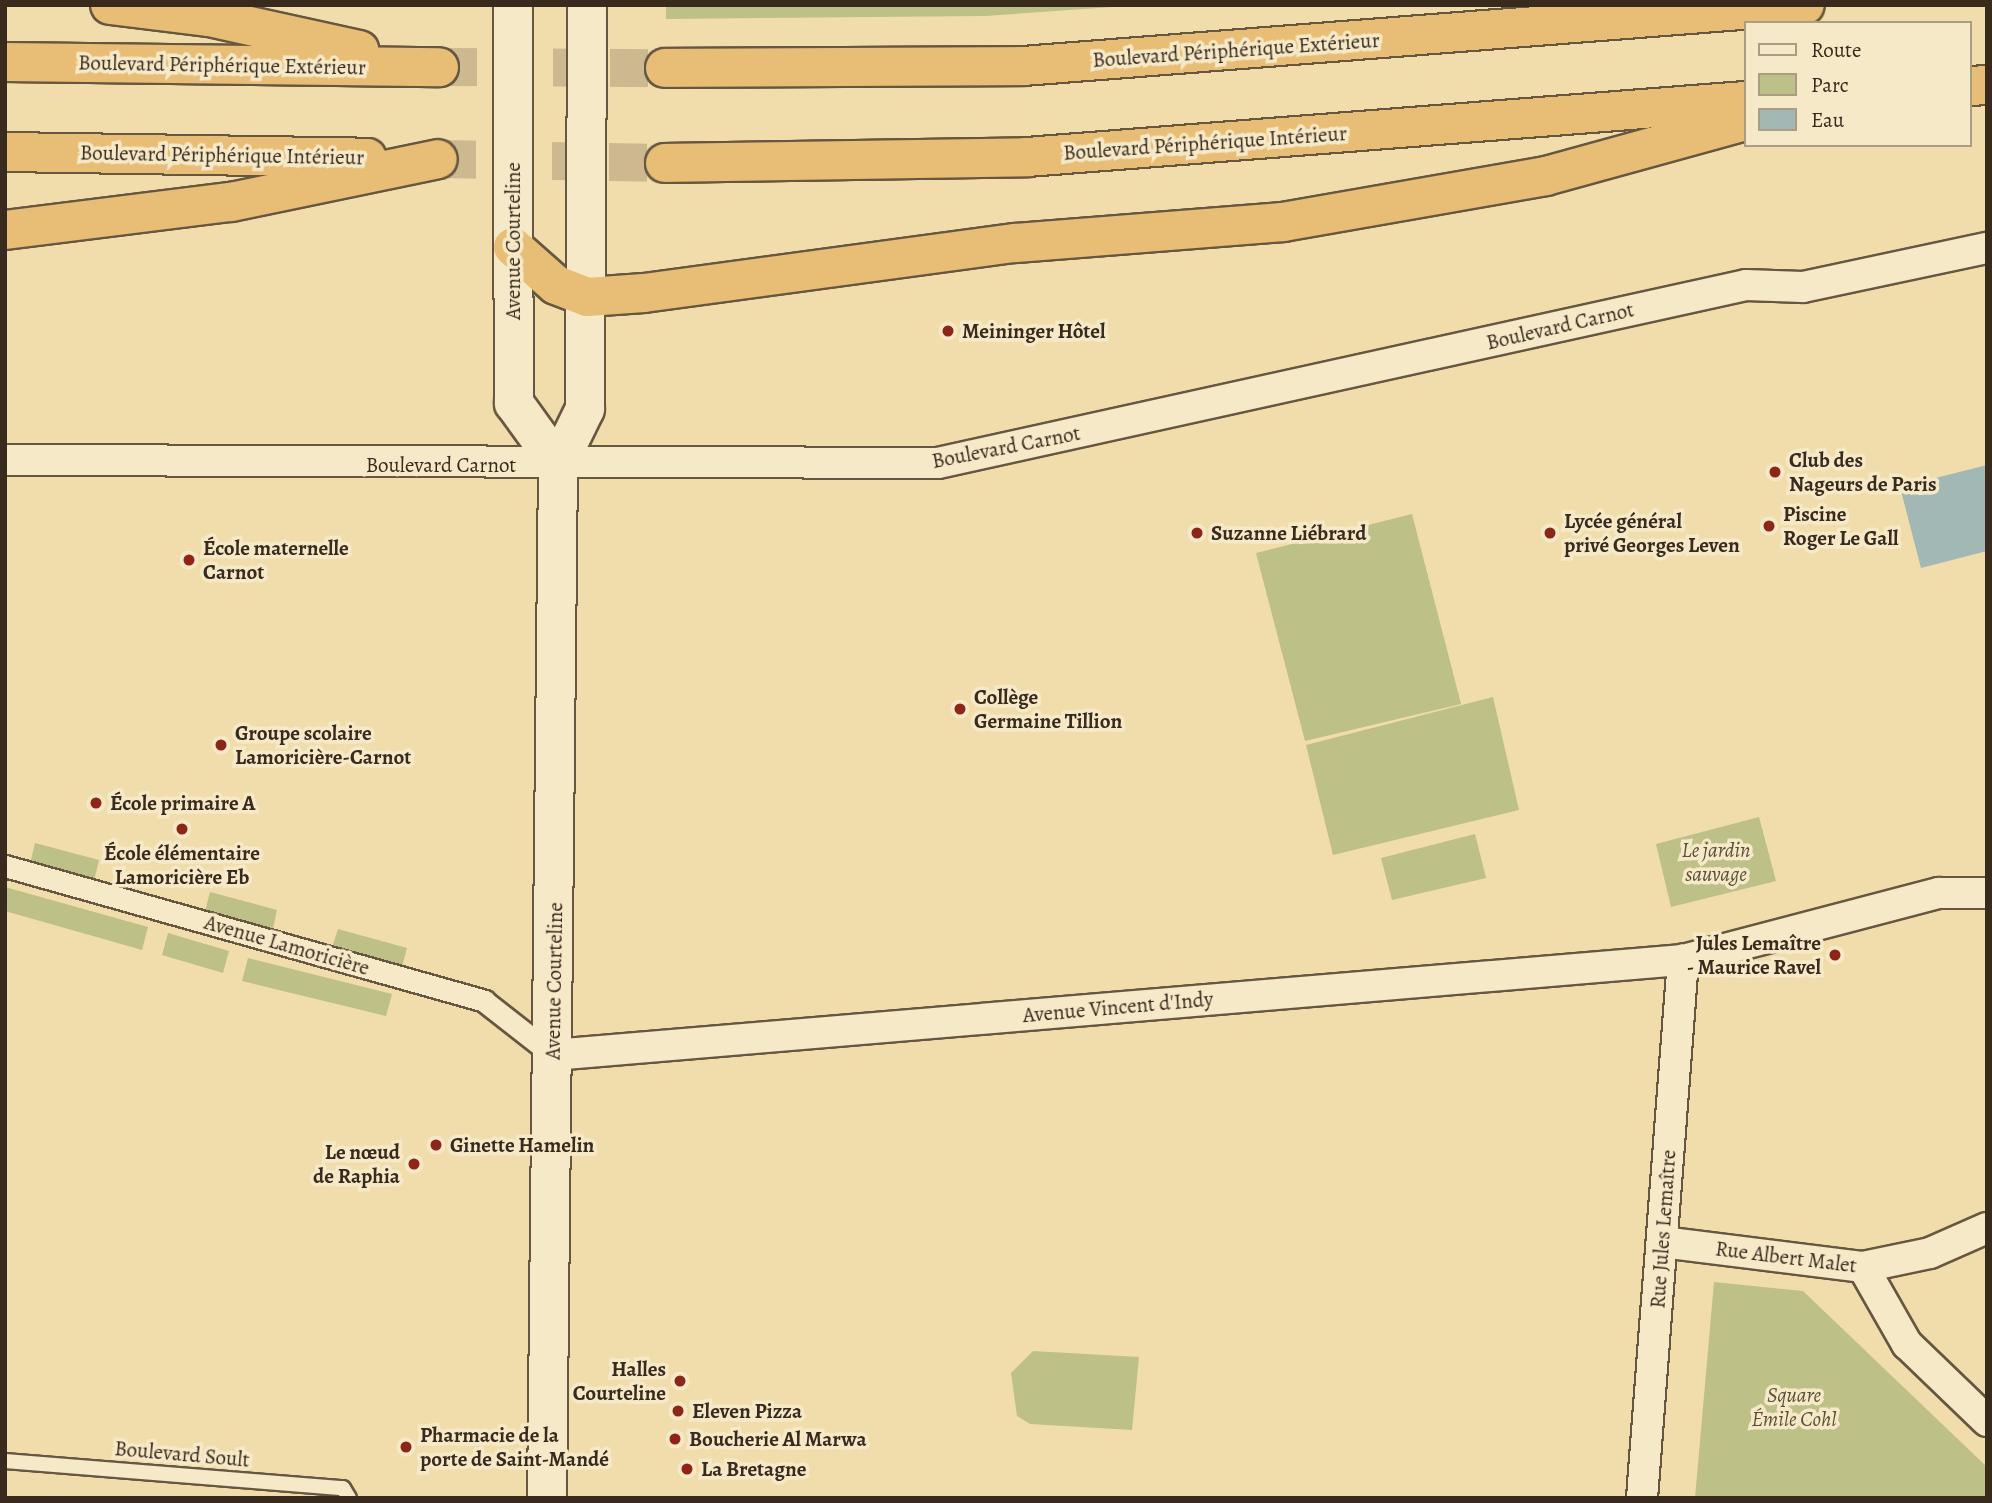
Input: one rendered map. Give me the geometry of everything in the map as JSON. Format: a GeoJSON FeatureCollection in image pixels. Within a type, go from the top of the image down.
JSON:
{"type":"FeatureCollection","features":[{"type":"Feature","properties":{"kind":"highway","name":"Boulevard Périphérique Extérieur"},"geometry":{"type":"LineString","coordinates":[[5,62],[439,67],[209,17],[110,5]]}},
{"type":"Feature","properties":{"kind":"highway","name":"Boulevard Périphérique Extérieur"},"geometry":{"type":"LineString","coordinates":[[665,68],[1023,66],[1805,5]]}},
{"type":"Feature","properties":{"kind":"highway","name":"Boulevard Périphérique Intérieur"},"geometry":{"type":"LineString","coordinates":[[665,163],[1027,157],[1744,101]]}},
{"type":"Feature","properties":{"kind":"highway"},"geometry":{"type":"LineString","coordinates":[[513,247],[555,285],[587,297],[1016,243],[1283,222],[1546,176],[1744,121]]}},
{"type":"Feature","properties":{"kind":"highway","name":"Boulevard Périphérique Intérieur"},"geometry":{"type":"LineString","coordinates":[[5,152],[438,159],[231,202],[5,230]]}},
{"type":"Feature","properties":{"kind":"main road","name":"Avenue Courteline"},"geometry":{"type":"LineString","coordinates":[[513,5],[514,403],[558,464]]}},
{"type":"Feature","properties":{"kind":"main road","name":"Avenue Courteline"},"geometry":{"type":"LineString","coordinates":[[547,1498],[558,464],[585,409],[587,5]]}},
{"type":"Feature","properties":{"kind":"street","name":"Boulevard Carnot"},"geometry":{"type":"LineString","coordinates":[[5,460],[558,464],[938,463],[1720,291],[1803,287],[1987,248]]}},
{"type":"Feature","properties":{"kind":"street","name":"Avenue Lamoricière"},"geometry":{"type":"LineString","coordinates":[[5,866],[484,1001],[553,1055]]}},
{"type":"Feature","properties":{"kind":"street","name":"Avenue Vincent d'Indy"},"geometry":{"type":"LineString","coordinates":[[553,1055],[1683,960],[1939,893],[1987,893]]}},
{"type":"Feature","properties":{"kind":"street","name":"Rue Jules Lemaître"},"geometry":{"type":"LineString","coordinates":[[1642,1498],[1683,960]]}},
{"type":"Feature","properties":{"kind":"street","name":"Rue Albert Malet"},"geometry":{"type":"LineString","coordinates":[[1662,1242],[1863,1267],[1930,1253],[1987,1228]]}},
{"type":"Feature","properties":{"kind":"street"},"geometry":{"type":"LineString","coordinates":[[1863,1267],[1907,1345],[1987,1421]]}},
{"type":"Feature","properties":{"kind":"lane","name":"Boulevard Soult"},"geometry":{"type":"LineString","coordinates":[[5,1461],[343,1488],[349,1498]]}},
{"type":"Feature","properties":{"kind":"green space"},"geometry":{"type":"Polygon","coordinates":[[[666,5],[1141,5],[985,16],[666,19],[666,5]]]}},
{"type":"Feature","properties":{"kind":"green space"},"geometry":{"type":"Polygon","coordinates":[[[1412,514],[1461,704],[1305,741],[1256,553],[1412,514]]]}},
{"type":"Feature","properties":{"kind":"green space"},"geometry":{"type":"Polygon","coordinates":[[[1493,697],[1519,810],[1333,855],[1306,745],[1493,697]]]}},
{"type":"Feature","properties":{"kind":"green space","name":"Le jardin sauvage"},"geometry":{"type":"Polygon","coordinates":[[[1759,817],[1776,881],[1671,907],[1656,844],[1759,817]]]}},
{"type":"Feature","properties":{"kind":"green space"},"geometry":{"type":"Polygon","coordinates":[[[1475,834],[1486,878],[1392,900],[1381,858],[1475,834]]]}},
{"type":"Feature","properties":{"kind":"green space"},"geometry":{"type":"Polygon","coordinates":[[[35,843],[99,860],[94,881],[30,864],[35,843]]]}},
{"type":"Feature","properties":{"kind":"green space"},"geometry":{"type":"Polygon","coordinates":[[[5,887],[148,927],[142,950],[5,911],[5,887]]]}},
{"type":"Feature","properties":{"kind":"green space"},"geometry":{"type":"Polygon","coordinates":[[[210,892],[277,910],[272,933],[204,915],[210,892]]]}},
{"type":"Feature","properties":{"kind":"green space"},"geometry":{"type":"Polygon","coordinates":[[[338,929],[407,948],[401,971],[331,951],[338,929]]]}},
{"type":"Feature","properties":{"kind":"green space"},"geometry":{"type":"Polygon","coordinates":[[[168,933],[229,951],[223,973],[162,955],[168,933]]]}},
{"type":"Feature","properties":{"kind":"green space"},"geometry":{"type":"Polygon","coordinates":[[[248,958],[392,994],[386,1016],[242,981],[248,958]]]}},
{"type":"Feature","properties":{"kind":"green space","name":"Square Émile Cohl"},"geometry":{"type":"Polygon","coordinates":[[[1714,1282],[1803,1291],[1987,1467],[1987,1498],[1695,1498],[1714,1282]]]}},
{"type":"Feature","properties":{"kind":"green space"},"geometry":{"type":"Polygon","coordinates":[[[1033,1351],[1139,1357],[1132,1430],[1030,1424],[1017,1416],[1011,1373],[1033,1351]]]}},
{"type":"Feature","properties":{"kind":"water"},"geometry":{"type":"Polygon","coordinates":[[[1987,465],[1987,551],[1921,568],[1900,487],[1987,465]]]}},
{"type":"Feature","properties":{"kind":"tunnel"},"geometry":{"type":"LineString","coordinates":[[439,67],[665,68]]}},
{"type":"Feature","properties":{"kind":"tunnel"},"geometry":{"type":"LineString","coordinates":[[438,159],[665,163]]}},
{"type":"Feature","properties":{"kind":"place","name":"Meininger Hôtel"},"geometry":{"type":"Point","coordinates":[948,331]}},
{"type":"Feature","properties":{"kind":"place","name":"Club des Nageurs de Paris"},"geometry":{"type":"Point","coordinates":[1775,472]}},
{"type":"Feature","properties":{"kind":"place","name":"Piscine Roger Le Gall"},"geometry":{"type":"Point","coordinates":[1769,526]}},
{"type":"Feature","properties":{"kind":"place","name":"Suzanne Liébrard"},"geometry":{"type":"Point","coordinates":[1197,533]}},
{"type":"Feature","properties":{"kind":"place","name":"Lycée général privé Georges Leven"},"geometry":{"type":"Point","coordinates":[1550,533]}},
{"type":"Feature","properties":{"kind":"place","name":"École maternelle Carnot"},"geometry":{"type":"Point","coordinates":[189,560]}},
{"type":"Feature","properties":{"kind":"place","name":"Collège Germaine Tillion"},"geometry":{"type":"Point","coordinates":[960,709]}},
{"type":"Feature","properties":{"kind":"place","name":"Groupe scolaire Lamoricière-Carnot"},"geometry":{"type":"Point","coordinates":[221,745]}},
{"type":"Feature","properties":{"kind":"place","name":"École primaire A"},"geometry":{"type":"Point","coordinates":[96,803]}},
{"type":"Feature","properties":{"kind":"place","name":"École élémentaire Lamoricière Eb"},"geometry":{"type":"Point","coordinates":[182,829]}},
{"type":"Feature","properties":{"kind":"place","name":"Jules Lemaître - Maurice Ravel"},"geometry":{"type":"Point","coordinates":[1835,955]}},
{"type":"Feature","properties":{"kind":"place","name":"Ginette Hamelin"},"geometry":{"type":"Point","coordinates":[436,1145]}},
{"type":"Feature","properties":{"kind":"place","name":"Le nœud de Raphia"},"geometry":{"type":"Point","coordinates":[414,1164]}},
{"type":"Feature","properties":{"kind":"place","name":"Halles Courteline"},"geometry":{"type":"Point","coordinates":[680,1381]}},
{"type":"Feature","properties":{"kind":"place","name":"Eleven Pizza"},"geometry":{"type":"Point","coordinates":[678,1411]}},
{"type":"Feature","properties":{"kind":"place","name":"Boucherie Al Marwa"},"geometry":{"type":"Point","coordinates":[675,1439]}},
{"type":"Feature","properties":{"kind":"place","name":"Pharmacie de la porte de Saint-Mandé"},"geometry":{"type":"Point","coordinates":[406,1447]}},
{"type":"Feature","properties":{"kind":"place","name":"La Bretagne"},"geometry":{"type":"Point","coordinates":[687,1469]}}]}
